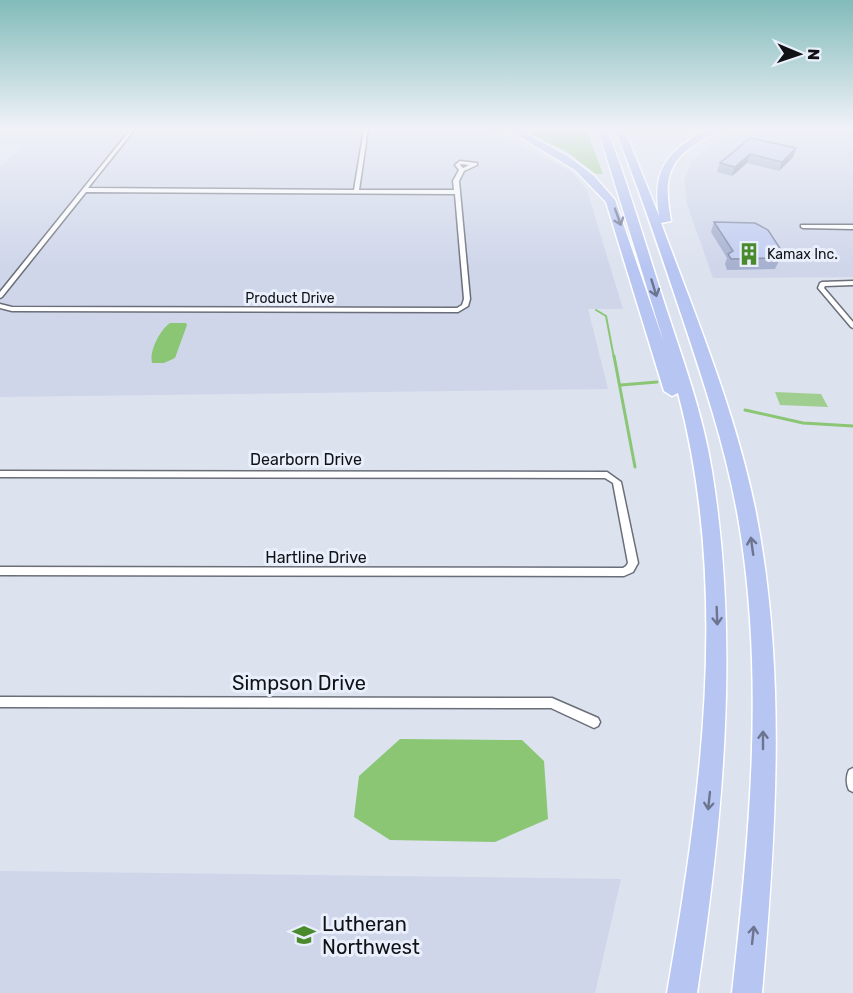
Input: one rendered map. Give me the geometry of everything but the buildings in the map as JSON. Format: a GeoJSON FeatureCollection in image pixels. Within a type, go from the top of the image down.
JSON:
{"type":"FeatureCollection","features":[{"type":"Feature","properties":{"kind":"highway"},"geometry":{"type":"LineString","coordinates":[[589,175],[599,185],[615,208],[674,398],[712,537]]}},
{"type":"Feature","properties":{"kind":"highway"},"geometry":{"type":"LineString","coordinates":[[618,175],[685,391],[700,450],[712,537],[717,628],[714,736],[703,850],[682,993]]}},
{"type":"Feature","properties":{"kind":"highway"},"geometry":{"type":"LineString","coordinates":[[637,175],[677,282],[730,437],[747,517],[757,592],[762,655],[763,771],[756,898],[747,993]]}},
{"type":"Feature","properties":{"kind":"highway"},"geometry":{"type":"LineString","coordinates":[[662,175],[660,196],[677,282]]}},
{"type":"Feature","properties":{"kind":"street"},"geometry":{"type":"LineString","coordinates":[[0,296],[96,175]]}},
{"type":"Feature","properties":{"kind":"street"},"geometry":{"type":"LineString","coordinates":[[356,191],[359,175]]}},
{"type":"Feature","properties":{"kind":"street"},"geometry":{"type":"LineString","coordinates":[[84,190],[457,192],[457,175]]}},
{"type":"Feature","properties":{"kind":"street","name":"Product Drive"},"geometry":{"type":"LineString","coordinates":[[0,306],[12,309],[458,310],[465,306],[466,299],[457,192]]}},
{"type":"Feature","properties":{"kind":"street"},"geometry":{"type":"LineString","coordinates":[[803,226],[853,227]]}},
{"type":"Feature","properties":{"kind":"street"},"geometry":{"type":"LineString","coordinates":[[853,283],[822,284],[821,288],[853,326]]}},
{"type":"Feature","properties":{"kind":"street","name":"Dearborn Drive"},"geometry":{"type":"LineString","coordinates":[[0,474],[601,475],[611,477],[616,482],[633,563],[630,569]]}},
{"type":"Feature","properties":{"kind":"street","name":"Hartline Drive"},"geometry":{"type":"LineString","coordinates":[[0,571],[624,572],[630,569]]}},
{"type":"Feature","properties":{"kind":"street","name":"Simpson Drive"},"geometry":{"type":"LineString","coordinates":[[0,702],[552,703],[594,722]]}},
{"type":"Feature","properties":{"kind":"street"},"geometry":{"type":"LineString","coordinates":[[853,774],[853,786]]}},
{"type":"Feature","properties":{"kind":"shaded area"},"geometry":{"type":"Polygon","coordinates":[[[0,175],[575,175],[587,190],[623,309],[588,309],[608,389],[0,397],[0,175]]]}},
{"type":"Feature","properties":{"kind":"shaded area"},"geometry":{"type":"Polygon","coordinates":[[[686,175],[853,175],[853,277],[713,278],[687,204],[686,175]]]}},
{"type":"Feature","properties":{"kind":"shaded area"},"geometry":{"type":"Polygon","coordinates":[[[170,323],[186,323],[187,325],[175,358],[164,363],[152,363],[156,341],[170,323]]]}},
{"type":"Feature","properties":{"kind":"shaded area"},"geometry":{"type":"Polygon","coordinates":[[[775,392],[821,394],[828,407],[780,405],[775,392]]]}},
{"type":"Feature","properties":{"kind":"shaded area"},"geometry":{"type":"Polygon","coordinates":[[[400,739],[522,740],[544,761],[548,819],[495,842],[390,840],[354,817],[359,776],[400,739]]]}},
{"type":"Feature","properties":{"kind":"shaded area","name":"Lutheran Northwest"},"geometry":{"type":"Polygon","coordinates":[[[0,871],[621,879],[595,993],[0,993],[0,871]]]}},
{"type":"Feature","properties":{"kind":"waterway"},"geometry":{"type":"LineString","coordinates":[[596,310],[606,316],[614,358]]}},
{"type":"Feature","properties":{"kind":"waterway"},"geometry":{"type":"LineString","coordinates":[[614,356],[635,467]]}},
{"type":"Feature","properties":{"kind":"waterway"},"geometry":{"type":"LineString","coordinates":[[621,385],[657,382]]}},
{"type":"Feature","properties":{"kind":"waterway"},"geometry":{"type":"LineString","coordinates":[[745,410],[803,423],[853,426]]}},
{"type":"Feature","properties":{"kind":"place","name":"Kamax Inc."},"geometry":{"type":"Point","coordinates":[749,254]}},
{"type":"Feature","properties":{"kind":"place","name":"Lutheran Northwest"},"geometry":{"type":"Point","coordinates":[304,935]}}]}
